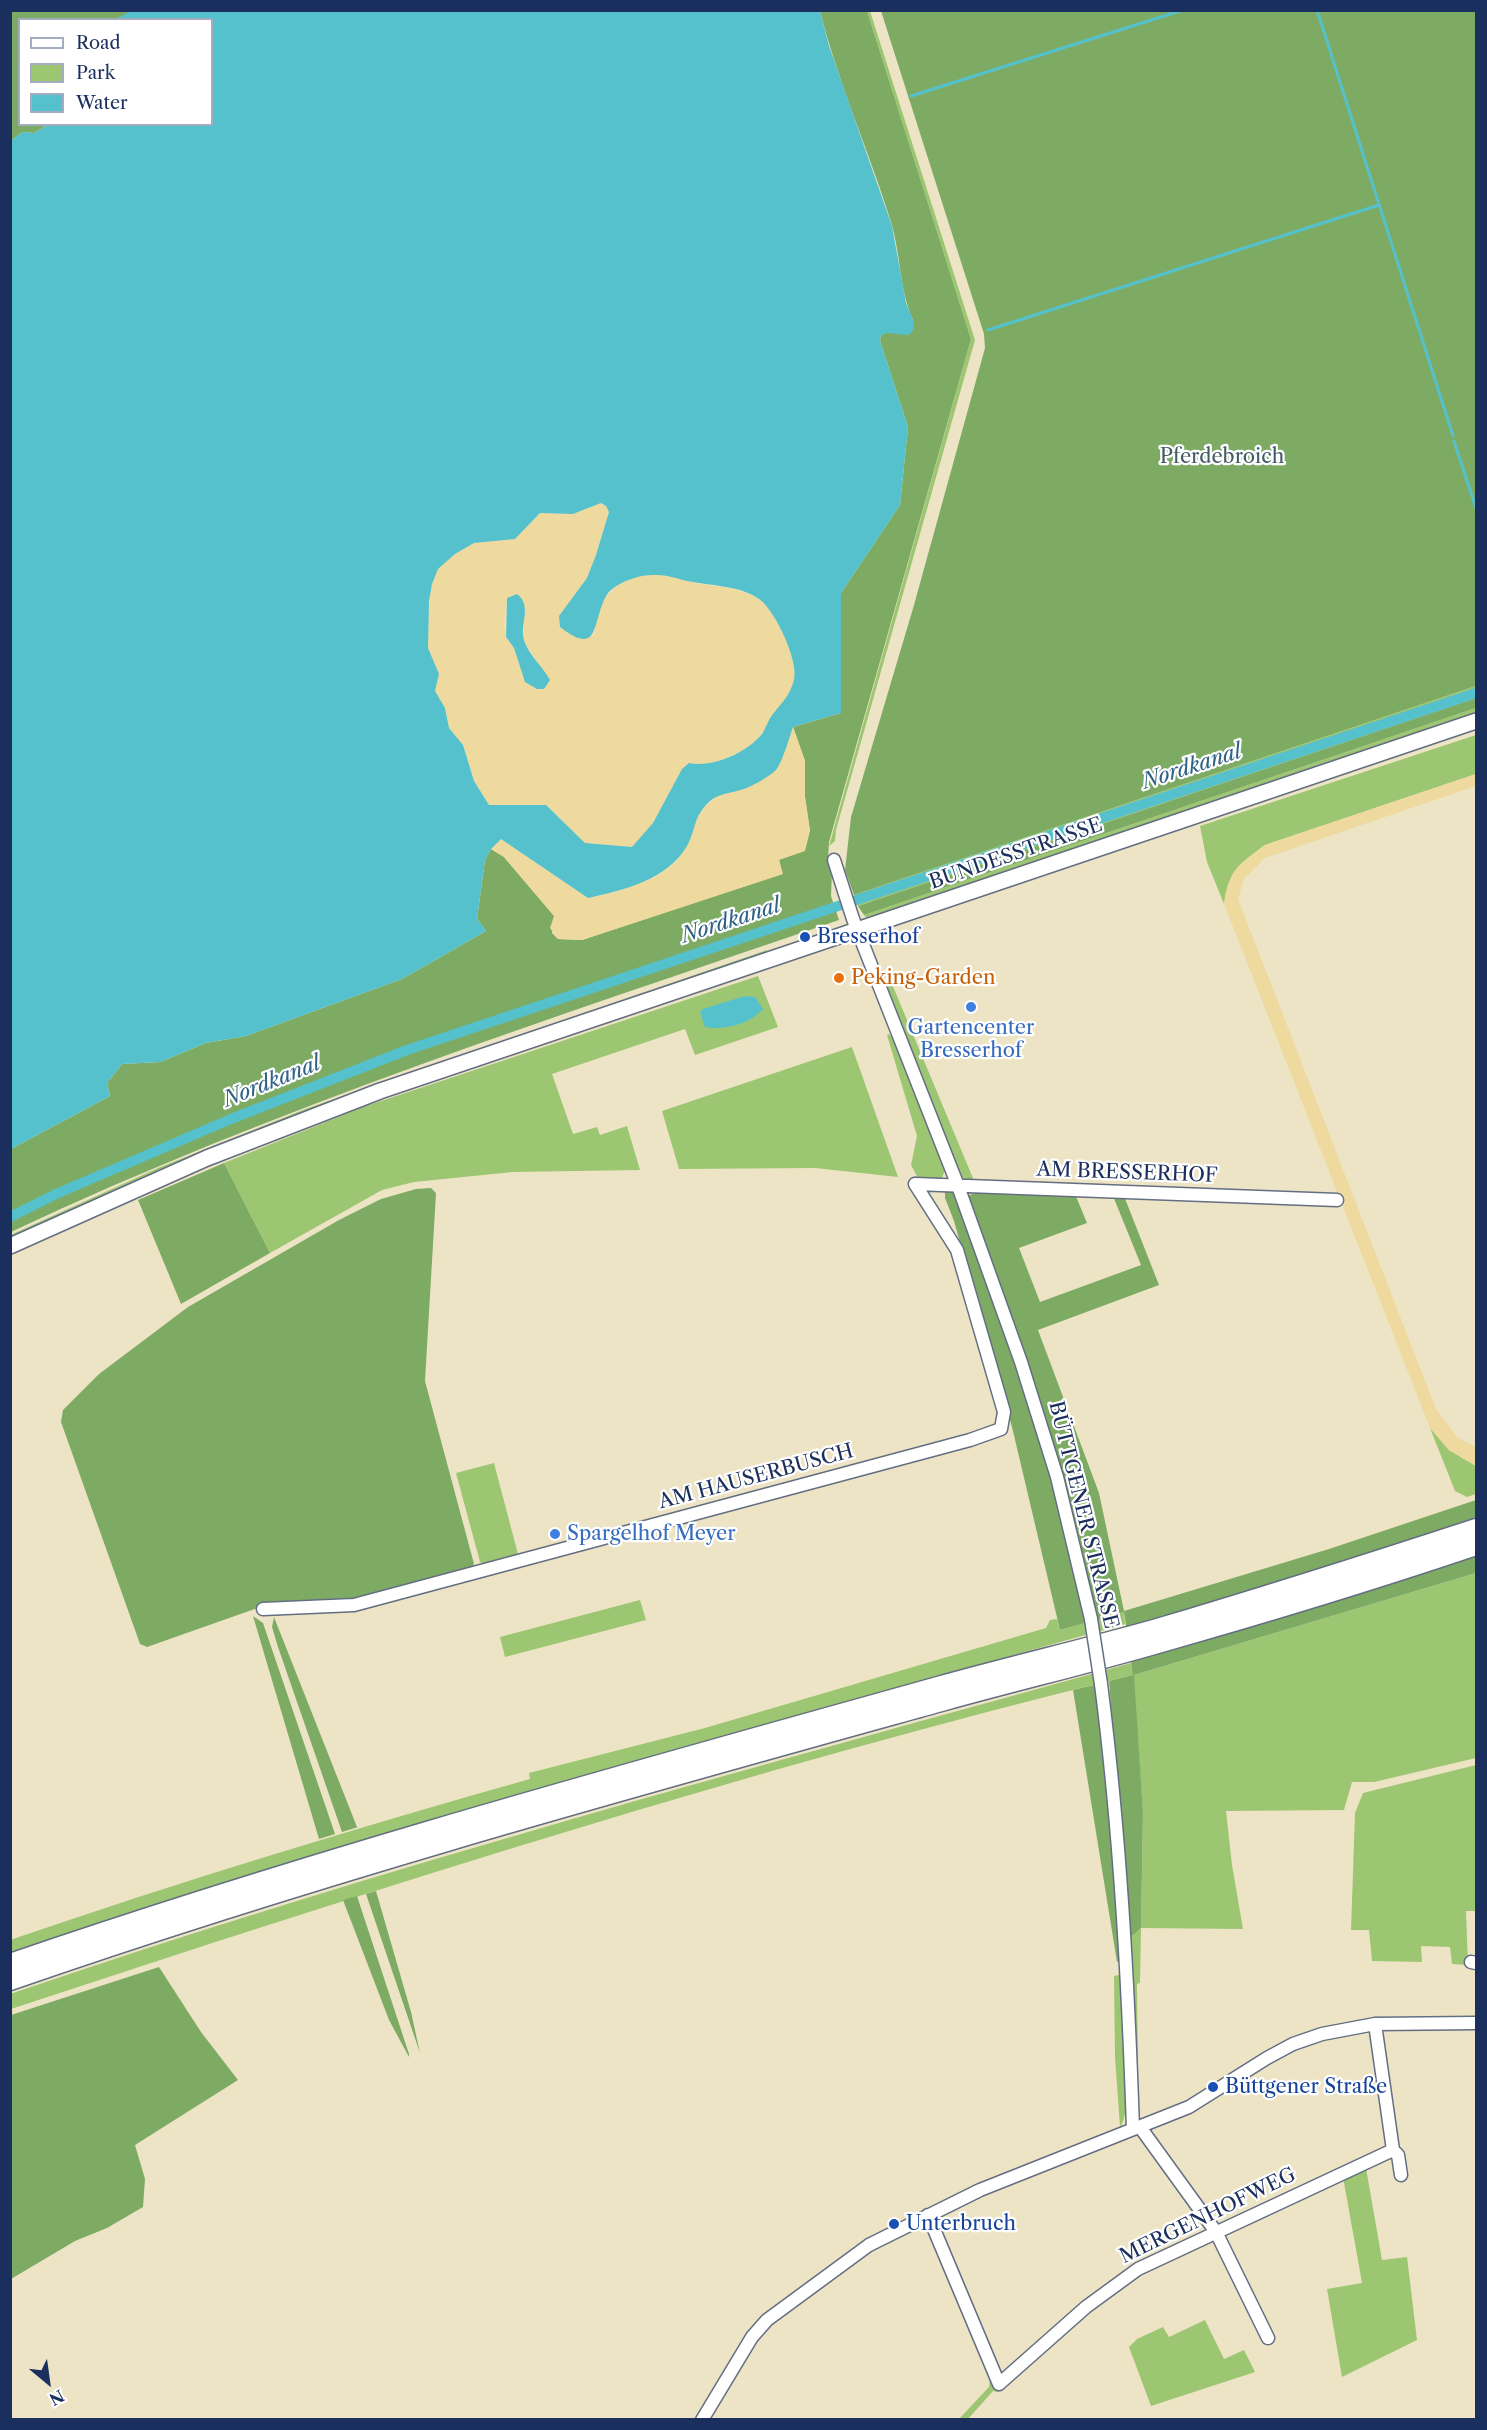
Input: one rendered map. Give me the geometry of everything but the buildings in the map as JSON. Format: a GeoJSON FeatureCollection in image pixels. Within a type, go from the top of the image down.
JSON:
{"type":"FeatureCollection","features":[{"type":"Feature","properties":{"kind":"highway"},"geometry":{"type":"LineString","coordinates":[[10,1963],[293,1870],[513,1805],[944,1684],[1152,1629],[1476,1528]]}},
{"type":"Feature","properties":{"kind":"highway"},"geometry":{"type":"LineString","coordinates":[[10,1981],[146,1934],[517,1821],[1157,1644],[1360,1584],[1476,1546]]}},
{"type":"Feature","properties":{"kind":"main road","name":"BUNDESSTRASSE"},"geometry":{"type":"LineString","coordinates":[[10,1246],[163,1177],[346,1103],[1476,721]]}},
{"type":"Feature","properties":{"kind":"street","name":"BÜTTGENER STRASSE"},"geometry":{"type":"LineString","coordinates":[[834,860],[857,929],[958,1186],[1039,1415],[1073,1538],[1091,1619],[1101,1684],[1120,1870],[1137,2128]]}},
{"type":"Feature","properties":{"kind":"street","name":"AM BRESSERHOF"},"geometry":{"type":"LineString","coordinates":[[915,1184],[1337,1200]]}},
{"type":"Feature","properties":{"kind":"street","name":"AM HAUSERBUSCH"},"geometry":{"type":"LineString","coordinates":[[263,1609],[354,1605],[959,1443],[1001,1429],[1004,1412],[957,1250],[915,1184]]}},
{"type":"Feature","properties":{"kind":"street"},"geometry":{"type":"LineString","coordinates":[[702,2420],[752,2337],[767,2320],[869,2245],[980,2190],[1189,2107],[1293,2044],[1322,2034],[1375,2024],[1476,2023]]}},
{"type":"Feature","properties":{"kind":"street"},"geometry":{"type":"LineString","coordinates":[[1375,2024],[1393,2150],[1398,2155],[1401,2175]]}},
{"type":"Feature","properties":{"kind":"street"},"geometry":{"type":"LineString","coordinates":[[1137,2128],[1216,2232],[1269,2338]]}},
{"type":"Feature","properties":{"kind":"street","name":"MERGENHOFWEG"},"geometry":{"type":"LineString","coordinates":[[928,2215],[999,2384],[1086,2307],[1138,2269],[1393,2150]]}},
{"type":"Feature","properties":{"kind":"green space"},"geometry":{"type":"Polygon","coordinates":[[[11,11],[133,11],[118,18],[18,18],[18,126],[46,126],[34,133],[22,132],[11,141],[11,11]]]}},
{"type":"Feature","properties":{"kind":"green space"},"geometry":{"type":"Polygon","coordinates":[[[820,11],[867,11],[971,339],[829,842],[828,860],[832,871],[831,896],[839,920],[524,1028],[316,1103],[112,1186],[11,1232],[11,1149],[110,1096],[107,1083],[122,1064],[160,1062],[206,1043],[246,1036],[402,979],[486,931],[477,919],[485,860],[491,849],[504,857],[555,917],[552,933],[558,939],[582,940],[782,874],[779,859],[810,831],[805,797],[805,761],[793,727],[841,713],[841,593],[900,505],[908,427],[880,341],[881,335],[913,320],[905,296],[891,222],[827,38],[820,11]]]}},
{"type":"Feature","properties":{"kind":"green space"},"geometry":{"type":"Polygon","coordinates":[[[867,11],[870,11],[975,340],[836,830],[835,841],[829,846],[971,339],[867,11]]]}},
{"type":"Feature","properties":{"kind":"green space","name":"Pferdebroich"},"geometry":{"type":"Polygon","coordinates":[[[881,11],[1476,11],[1476,686],[854,895],[845,870],[851,817],[914,605],[985,348],[984,334],[881,11]]]}},
{"type":"Feature","properties":{"kind":"green space"},"geometry":{"type":"Polygon","coordinates":[[[1476,686],[1476,698],[858,906],[854,895],[1476,686]]]}},
{"type":"Feature","properties":{"kind":"green space"},"geometry":{"type":"Polygon","coordinates":[[[1476,698],[1476,708],[864,915],[858,906],[1476,698]]]}},
{"type":"Feature","properties":{"kind":"green space"},"geometry":{"type":"Polygon","coordinates":[[[1476,708],[1476,716],[869,920],[864,915],[1476,708]]]}},
{"type":"Feature","properties":{"kind":"green space"},"geometry":{"type":"Polygon","coordinates":[[[1476,735],[1476,774],[1265,845],[1236,869],[1229,883],[1224,904],[1207,862],[1200,826],[1476,735]]]}},
{"type":"Feature","properties":{"kind":"green space"},"geometry":{"type":"Polygon","coordinates":[[[767,950],[768,953],[439,1065],[11,1240],[11,1235],[17,1232],[158,1168],[308,1108],[767,950]]]}},
{"type":"Feature","properties":{"kind":"green space"},"geometry":{"type":"Polygon","coordinates":[[[758,976],[778,1027],[695,1055],[685,1029],[552,1074],[573,1134],[597,1127],[600,1135],[627,1126],[640,1170],[513,1172],[414,1182],[382,1190],[270,1253],[224,1163],[363,1107],[758,976]]]}},
{"type":"Feature","properties":{"kind":"green space"},"geometry":{"type":"Polygon","coordinates":[[[892,984],[975,1183],[967,1183],[960,1174],[886,986],[892,984]]]}},
{"type":"Feature","properties":{"kind":"green space"},"geometry":{"type":"Polygon","coordinates":[[[889,1034],[898,1043],[945,1170],[941,1181],[919,1180],[911,1165],[917,1136],[887,1035],[889,1034]]]}},
{"type":"Feature","properties":{"kind":"green space"},"geometry":{"type":"Polygon","coordinates":[[[852,1047],[898,1177],[815,1168],[679,1169],[662,1111],[852,1047]]]}},
{"type":"Feature","properties":{"kind":"green space"},"geometry":{"type":"Polygon","coordinates":[[[224,1163],[270,1253],[181,1304],[138,1200],[224,1163]]]}},
{"type":"Feature","properties":{"kind":"green space"},"geometry":{"type":"Polygon","coordinates":[[[431,1188],[436,1193],[425,1381],[474,1564],[470,1571],[353,1602],[266,1605],[147,1647],[140,1644],[61,1422],[63,1410],[99,1374],[188,1307],[339,1220],[381,1199],[416,1189],[431,1188]]]}},
{"type":"Feature","properties":{"kind":"green space"},"geometry":{"type":"Polygon","coordinates":[[[952,1191],[967,1196],[981,1191],[1075,1194],[1087,1223],[1019,1248],[1040,1302],[1141,1265],[1113,1196],[1124,1196],[1159,1285],[1038,1330],[1099,1493],[1124,1611],[1329,1549],[1476,1500],[1476,1573],[1134,1675],[1143,1812],[1141,1928],[1130,1938],[1109,1681],[1133,1675],[1124,1612],[1060,1630],[1012,1427],[954,1221],[945,1198],[945,1192],[952,1191]]]}},
{"type":"Feature","properties":{"kind":"green space"},"geometry":{"type":"Polygon","coordinates":[[[1430,1428],[1449,1450],[1476,1466],[1476,1494],[1467,1497],[1455,1491],[1430,1428]]]}},
{"type":"Feature","properties":{"kind":"green space"},"geometry":{"type":"Polygon","coordinates":[[[494,1463],[519,1558],[487,1566],[480,1562],[456,1473],[494,1463]]]}},
{"type":"Feature","properties":{"kind":"green space"},"geometry":{"type":"Polygon","coordinates":[[[1476,1573],[1476,1758],[1374,1782],[1352,1782],[1344,1810],[1226,1811],[1243,1929],[1141,1928],[1143,1812],[1133,1675],[849,1749],[709,1789],[428,1874],[11,2009],[10,1994],[288,1904],[568,1820],[1131,1663],[1134,1675],[1476,1573]]]}},
{"type":"Feature","properties":{"kind":"green space"},"geometry":{"type":"Polygon","coordinates":[[[640,1600],[646,1620],[505,1657],[500,1637],[640,1600]]]}},
{"type":"Feature","properties":{"kind":"green space"},"geometry":{"type":"Polygon","coordinates":[[[1124,1612],[1125,1624],[705,1741],[426,1822],[287,1863],[11,1952],[10,1940],[269,1856],[530,1779],[529,1773],[705,1728],[1046,1628],[1050,1620],[1057,1619],[1060,1630],[1124,1612]]]}},
{"type":"Feature","properties":{"kind":"green space"},"geometry":{"type":"Polygon","coordinates":[[[253,1616],[263,1623],[335,1834],[319,1839],[253,1616]]]}},
{"type":"Feature","properties":{"kind":"green space"},"geometry":{"type":"Polygon","coordinates":[[[274,1617],[358,1827],[342,1832],[278,1647],[272,1627],[274,1617]]]}},
{"type":"Feature","properties":{"kind":"green space"},"geometry":{"type":"Polygon","coordinates":[[[1094,1685],[1104,1752],[1121,1948],[1120,1960],[1117,1962],[1073,1690],[1094,1685]]]}},
{"type":"Feature","properties":{"kind":"green space"},"geometry":{"type":"Polygon","coordinates":[[[1476,1765],[1476,1911],[1466,1911],[1468,1965],[1452,1964],[1450,1947],[1421,1946],[1422,1962],[1372,1961],[1369,1930],[1351,1930],[1355,1813],[1363,1793],[1476,1765]]]}},
{"type":"Feature","properties":{"kind":"green space"},"geometry":{"type":"Polygon","coordinates":[[[376,1891],[411,2012],[420,2053],[366,1894],[376,1891]]]}},
{"type":"Feature","properties":{"kind":"green space"},"geometry":{"type":"Polygon","coordinates":[[[357,1896],[409,2057],[389,2020],[343,1900],[357,1896]]]}},
{"type":"Feature","properties":{"kind":"green space"},"geometry":{"type":"Polygon","coordinates":[[[1141,1928],[1140,1983],[1137,1984],[1138,2073],[1130,1938],[1141,1928]]]}},
{"type":"Feature","properties":{"kind":"green space"},"geometry":{"type":"Polygon","coordinates":[[[159,1967],[201,2032],[238,2080],[135,2145],[145,2179],[143,2207],[107,2228],[75,2241],[11,2279],[11,2015],[159,1967]]]}},
{"type":"Feature","properties":{"kind":"green space"},"geometry":{"type":"Polygon","coordinates":[[[1114,1976],[1122,1977],[1127,2080],[1127,2101],[1120,2127],[1115,2057],[1114,1976]]]}},
{"type":"Feature","properties":{"kind":"green space"},"geometry":{"type":"Polygon","coordinates":[[[1366,2168],[1382,2260],[1407,2257],[1417,2340],[1342,2377],[1327,2289],[1362,2283],[1343,2177],[1366,2168]]]}},
{"type":"Feature","properties":{"kind":"green space"},"geometry":{"type":"Polygon","coordinates":[[[1205,2320],[1224,2359],[1244,2350],[1255,2372],[1151,2406],[1129,2347],[1137,2339],[1163,2327],[1169,2337],[1205,2320]]]}},
{"type":"Feature","properties":{"kind":"green space"},"geometry":{"type":"Polygon","coordinates":[[[990,2378],[999,2392],[993,2391],[968,2419],[958,2420],[989,2387],[990,2378]]]}},
{"type":"Feature","properties":{"kind":"sand"},"geometry":{"type":"Polygon","coordinates":[[[601,503],[609,512],[587,578],[575,595],[571,635],[584,639],[594,634],[600,606],[615,588],[624,582],[654,574],[664,574],[691,582],[733,589],[757,598],[778,623],[789,647],[795,670],[794,683],[789,693],[756,741],[726,758],[682,769],[653,823],[633,847],[585,843],[546,805],[489,805],[474,781],[463,745],[449,728],[445,708],[435,691],[439,674],[428,648],[429,601],[438,569],[455,554],[474,543],[515,539],[540,513],[573,514],[601,503]],[[506,603],[505,632],[507,639],[514,647],[526,681],[536,688],[544,688],[535,658],[525,644],[523,634],[525,608],[506,603]]]}},
{"type":"Feature","properties":{"kind":"sand"},"geometry":{"type":"Polygon","coordinates":[[[793,727],[805,761],[805,797],[810,831],[805,851],[779,860],[783,874],[582,940],[558,939],[550,928],[554,916],[504,857],[491,849],[501,839],[588,898],[616,892],[653,878],[674,864],[688,844],[696,819],[705,806],[717,796],[746,788],[776,770],[793,727]]]}},
{"type":"Feature","properties":{"kind":"sand"},"geometry":{"type":"Polygon","coordinates":[[[1476,774],[1476,786],[1265,858],[1244,879],[1238,899],[1436,1409],[1458,1438],[1476,1447],[1476,1466],[1449,1450],[1430,1428],[1224,904],[1229,883],[1236,869],[1265,845],[1476,774]]]}},
{"type":"Feature","properties":{"kind":"water"},"geometry":{"type":"Polygon","coordinates":[[[133,10],[820,11],[829,46],[892,226],[906,303],[914,329],[909,335],[887,333],[881,335],[880,341],[908,427],[900,505],[841,593],[841,713],[793,727],[776,770],[752,786],[710,801],[697,818],[690,840],[678,858],[644,882],[588,898],[501,839],[491,849],[485,860],[477,919],[486,931],[402,979],[246,1036],[206,1043],[160,1062],[122,1064],[107,1083],[110,1096],[11,1149],[11,141],[22,132],[34,133],[46,126],[213,126],[213,18],[118,18],[133,10]],[[601,503],[573,514],[540,513],[515,539],[474,543],[455,554],[438,569],[432,584],[429,601],[428,648],[439,674],[435,691],[445,708],[449,728],[463,745],[474,781],[489,805],[546,805],[585,843],[632,847],[653,823],[682,769],[689,763],[718,761],[738,753],[762,734],[771,716],[790,691],[795,672],[784,636],[765,605],[744,591],[727,587],[664,575],[636,577],[620,584],[607,595],[594,630],[588,638],[577,638],[560,627],[559,616],[587,578],[609,512],[601,503]]]}},
{"type":"Feature","properties":{"kind":"water"},"geometry":{"type":"Polygon","coordinates":[[[517,594],[525,608],[524,641],[550,680],[544,689],[537,689],[525,682],[514,648],[506,637],[507,598],[517,594]]]}},
{"type":"Feature","properties":{"kind":"water"},"geometry":{"type":"Polygon","coordinates":[[[745,996],[755,997],[763,1009],[751,1019],[736,1025],[720,1028],[705,1027],[700,1012],[703,1009],[745,996]]]}},
{"type":"Feature","properties":{"kind":"waterway"},"geometry":{"type":"LineString","coordinates":[[911,96],[1183,10]]}},
{"type":"Feature","properties":{"kind":"waterway"},"geometry":{"type":"LineString","coordinates":[[1317,10],[1453,436]]}},
{"type":"Feature","properties":{"kind":"waterway"},"geometry":{"type":"LineString","coordinates":[[988,330],[1379,205]]}},
{"type":"Feature","properties":{"kind":"waterway"},"geometry":{"type":"LineString","coordinates":[[1454,441],[1476,508]]}},
{"type":"Feature","properties":{"kind":"waterway","name":"Nordkanal"},"geometry":{"type":"LineString","coordinates":[[10,1217],[56,1194],[231,1119],[407,1050],[1476,693]]}},
{"type":"Feature","properties":{"kind":"place","name":"Bresserhof"},"geometry":{"type":"Point","coordinates":[805,937]}},
{"type":"Feature","properties":{"kind":"place","name":"Peking-Garden"},"geometry":{"type":"Point","coordinates":[839,978]}},
{"type":"Feature","properties":{"kind":"place","name":"Gartencenter Bresserhof"},"geometry":{"type":"Point","coordinates":[971,1007]}},
{"type":"Feature","properties":{"kind":"place","name":"Spargelhof Meyer"},"geometry":{"type":"Point","coordinates":[555,1534]}},
{"type":"Feature","properties":{"kind":"place","name":"Büttgener Straße"},"geometry":{"type":"Point","coordinates":[1213,2087]}},
{"type":"Feature","properties":{"kind":"place","name":"Unterbruch"},"geometry":{"type":"Point","coordinates":[894,2224]}}]}
